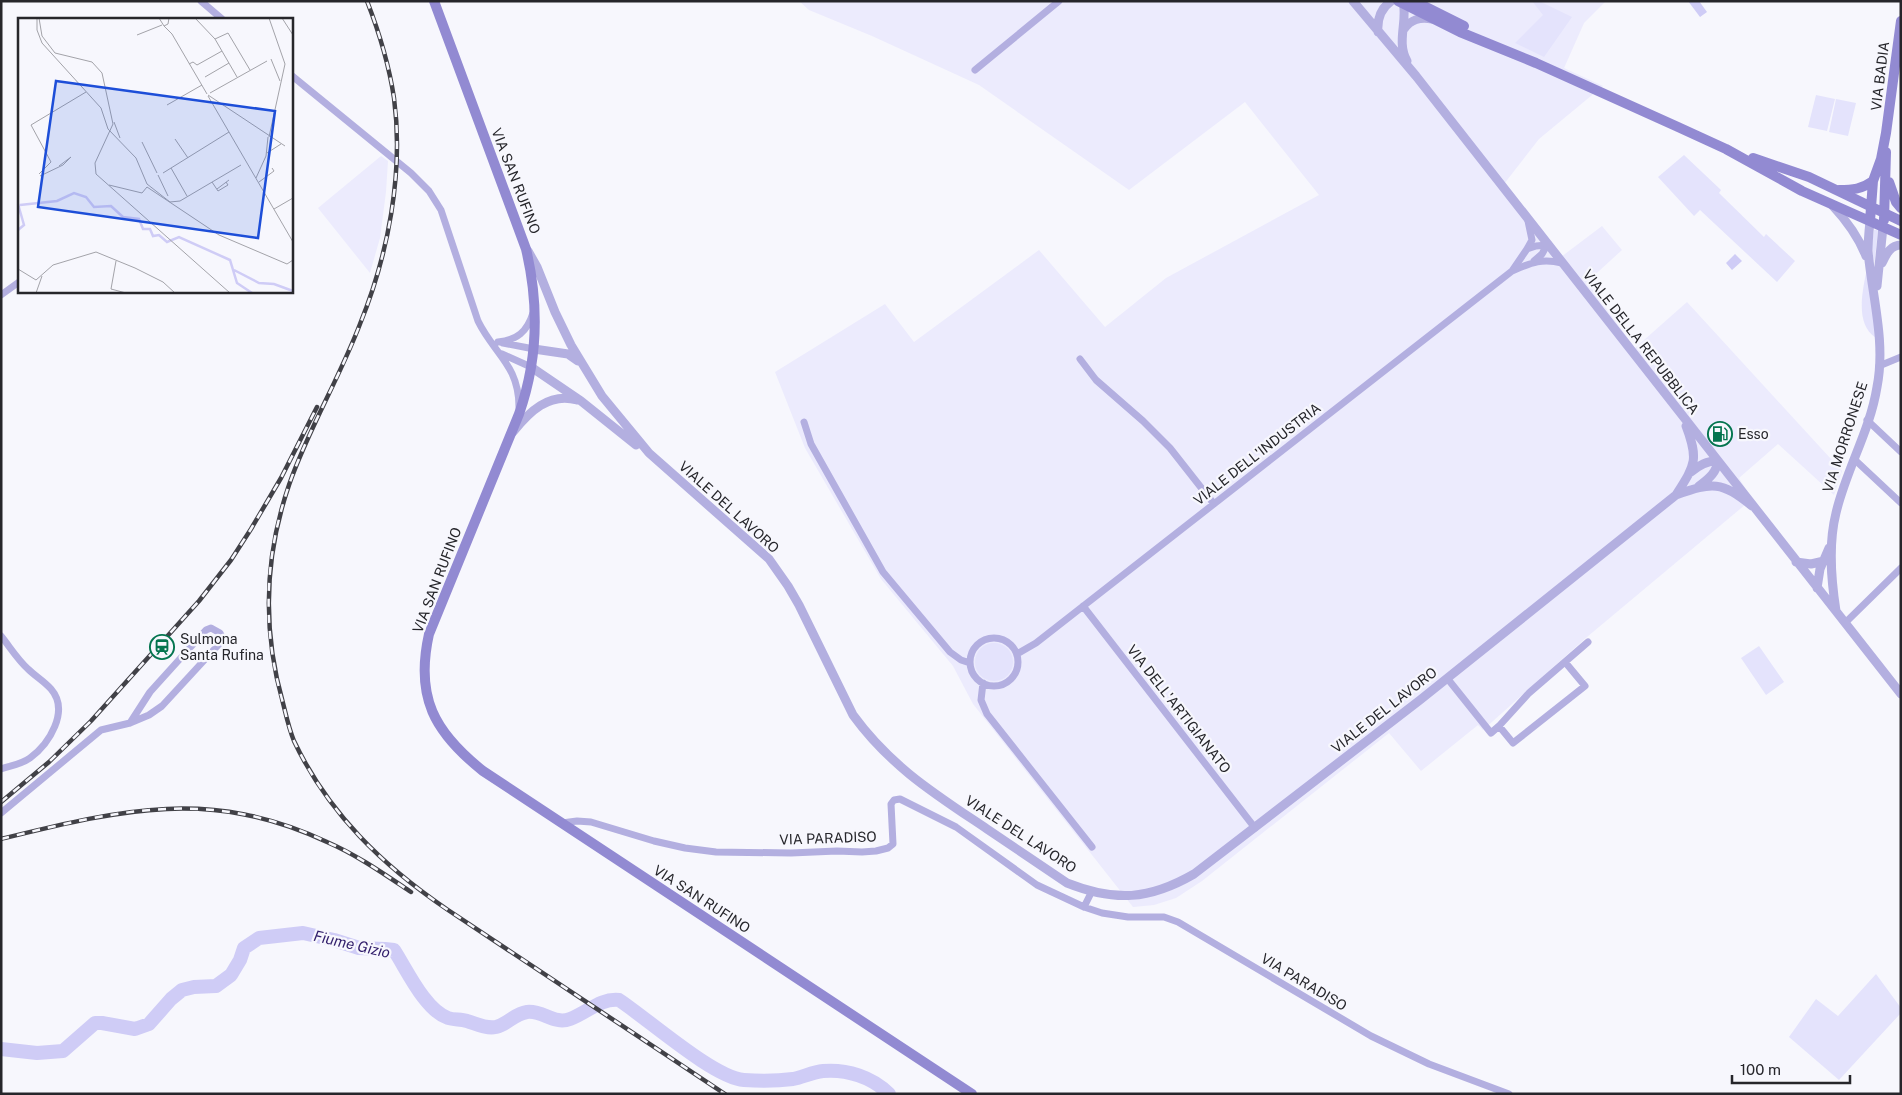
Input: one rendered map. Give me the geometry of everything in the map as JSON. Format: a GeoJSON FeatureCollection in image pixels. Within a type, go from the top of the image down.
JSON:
{"type":"FeatureCollection","features":[{"type":"Feature","properties":{"kind":"main road","name":"VIA SAN RUFINO"},"geometry":{"type":"LineString","coordinates":[[434,1],[526,249],[535,305],[532,367],[519,414],[429,634],[423,670],[425,690],[437,721],[455,747],[483,770],[972,1094]]}},
{"type":"Feature","properties":{"kind":"main road"},"geometry":{"type":"LineString","coordinates":[[1405,2],[1432,19],[1726,149],[1802,191],[1901,235]]}},
{"type":"Feature","properties":{"kind":"main road"},"geometry":{"type":"LineString","coordinates":[[1405,2],[1536,64]]}},
{"type":"Feature","properties":{"kind":"main road","name":"VIA BADIA"},"geometry":{"type":"LineString","coordinates":[[1870,221],[1873,181],[1881,160],[1886,133],[1901,21]]}},
{"type":"Feature","properties":{"kind":"main road","name":"VIA BADIA"},"geometry":{"type":"LineString","coordinates":[[1883,227],[1885,214],[1886,133]]}},
{"type":"Feature","properties":{"kind":"main road"},"geometry":{"type":"LineString","coordinates":[[1726,149],[1809,178],[1901,221]]}},
{"type":"Feature","properties":{"kind":"main road","name":"VIA BADIA"},"geometry":{"type":"LineString","coordinates":[[1886,169],[1896,202],[1901,208]]}},
{"type":"Feature","properties":{"kind":"main road"},"geometry":{"type":"LineString","coordinates":[[1835,190],[1855,190],[1873,181]]}},
{"type":"Feature","properties":{"kind":"street"},"geometry":{"type":"LineString","coordinates":[[201,1],[221,18]]}},
{"type":"Feature","properties":{"kind":"street"},"geometry":{"type":"LineString","coordinates":[[975,70],[1059,1]]}},
{"type":"Feature","properties":{"kind":"street","name":"VIALE DELLA REPUBBLICA"},"geometry":{"type":"LineString","coordinates":[[1353,1],[1416,76],[1901,694]]}},
{"type":"Feature","properties":{"kind":"street"},"geometry":{"type":"LineString","coordinates":[[1378,33],[1379,18],[1383,9],[1391,1]]}},
{"type":"Feature","properties":{"kind":"street","name":"VIALE DELLA REPUBBLICA"},"geometry":{"type":"LineString","coordinates":[[1405,2],[1402,34],[1403,52],[1416,76]]}},
{"type":"Feature","properties":{"kind":"street"},"geometry":{"type":"LineString","coordinates":[[1402,34],[1413,20],[1432,19]]}},
{"type":"Feature","properties":{"kind":"street"},"geometry":{"type":"LineString","coordinates":[[292,76],[411,173],[430,191],[440,210],[478,321],[486,336],[507,357],[532,367]]}},
{"type":"Feature","properties":{"kind":"street","name":"VIA MORRONESE"},"geometry":{"type":"LineString","coordinates":[[1830,203],[1846,220],[1859,240],[1874,272]]}},
{"type":"Feature","properties":{"kind":"street"},"geometry":{"type":"LineString","coordinates":[[1528,220],[1532,240],[1528,249]]}},
{"type":"Feature","properties":{"kind":"street","name":"VIA MORRONESE"},"geometry":{"type":"LineString","coordinates":[[1836,611],[1831,544],[1836,514],[1877,388],[1879,366],[1874,272],[1868,250],[1870,221]]}},
{"type":"Feature","properties":{"kind":"street","name":"VIA MORRONESE"},"geometry":{"type":"LineString","coordinates":[[1874,272],[1883,227]]}},
{"type":"Feature","properties":{"kind":"street"},"geometry":{"type":"LineString","coordinates":[[1528,249],[1547,244]]}},
{"type":"Feature","properties":{"kind":"street","name":"VIALE DELL'INDUSTRIA"},"geometry":{"type":"LineString","coordinates":[[1532,263],[1542,254],[1547,244]]}},
{"type":"Feature","properties":{"kind":"street","name":"VIA MORRONESE"},"geometry":{"type":"LineString","coordinates":[[1874,272],[1887,252],[1897,245],[1901,245]]}},
{"type":"Feature","properties":{"kind":"street","name":"VIALE DEL LAVORO"},"geometry":{"type":"LineString","coordinates":[[526,249],[537,267],[555,312],[582,364],[611,408],[649,453]]}},
{"type":"Feature","properties":{"kind":"street","name":"VIALE DELL'INDUSTRIA"},"geometry":{"type":"LineString","coordinates":[[1017,654],[1036,644],[1512,271],[1528,249]]}},
{"type":"Feature","properties":{"kind":"street","name":"VIALE DELL'INDUSTRIA"},"geometry":{"type":"LineString","coordinates":[[1512,271],[1532,263],[1548,260],[1562,263]]}},
{"type":"Feature","properties":{"kind":"street"},"geometry":{"type":"LineString","coordinates":[[1,295],[18,283]]}},
{"type":"Feature","properties":{"kind":"street"},"geometry":{"type":"LineString","coordinates":[[497,346],[521,334],[530,321],[535,305]]}},
{"type":"Feature","properties":{"kind":"street"},"geometry":{"type":"LineString","coordinates":[[497,346],[534,349]]}},
{"type":"Feature","properties":{"kind":"street"},"geometry":{"type":"LineString","coordinates":[[497,346],[515,378],[519,414]]}},
{"type":"Feature","properties":{"kind":"street","name":"VIALE DEL LAVORO"},"geometry":{"type":"LineString","coordinates":[[534,349],[568,354],[582,364]]}},
{"type":"Feature","properties":{"kind":"street"},"geometry":{"type":"LineString","coordinates":[[1879,366],[1901,357]]}},
{"type":"Feature","properties":{"kind":"street"},"geometry":{"type":"LineString","coordinates":[[1080,358],[1096,380],[1144,421],[1170,448],[1214,504]]}},
{"type":"Feature","properties":{"kind":"street","name":"VIALE DEL LAVORO"},"geometry":{"type":"LineString","coordinates":[[532,367],[581,401],[649,453],[769,559],[788,586],[852,715],[882,751],[927,789],[1067,883],[1091,893],[1111,896],[1135,896],[1159,891],[1177,884],[1194,874],[1447,678],[1676,495]]}},
{"type":"Feature","properties":{"kind":"street"},"geometry":{"type":"LineString","coordinates":[[512,434],[525,417],[540,405],[566,398],[581,401]]}},
{"type":"Feature","properties":{"kind":"street"},"geometry":{"type":"LineString","coordinates":[[1676,495],[1695,460],[1693,444],[1682,416]]}},
{"type":"Feature","properties":{"kind":"street"},"geometry":{"type":"LineString","coordinates":[[1867,420],[1901,452]]}},
{"type":"Feature","properties":{"kind":"street"},"geometry":{"type":"LineString","coordinates":[[804,422],[812,444],[883,572],[950,652],[961,660],[970,663]]}},
{"type":"Feature","properties":{"kind":"street"},"geometry":{"type":"LineString","coordinates":[[1854,459],[1901,503]]}},
{"type":"Feature","properties":{"kind":"street"},"geometry":{"type":"LineString","coordinates":[[1690,472],[1709,461],[1718,461],[1717,468],[1710,478],[1698,487]]}},
{"type":"Feature","properties":{"kind":"street"},"geometry":{"type":"LineString","coordinates":[[1676,495],[1698,487],[1716,485],[1730,489],[1752,506]]}},
{"type":"Feature","properties":{"kind":"street","name":"VIA MORRONESE"},"geometry":{"type":"LineString","coordinates":[[1817,588],[1824,561],[1831,544]]}},
{"type":"Feature","properties":{"kind":"street"},"geometry":{"type":"LineString","coordinates":[[1796,562],[1811,564],[1824,561]]}},
{"type":"Feature","properties":{"kind":"street"},"geometry":{"type":"LineString","coordinates":[[1845,623],[1901,568]]}},
{"type":"Feature","properties":{"kind":"street"},"geometry":{"type":"LineString","coordinates":[[1817,588],[1828,584],[1832,572]]}},
{"type":"Feature","properties":{"kind":"street","name":"VIA DELL'ARTIGIANATO"},"geometry":{"type":"LineString","coordinates":[[1084,606],[1255,828]]}},
{"type":"Feature","properties":{"kind":"street"},"geometry":{"type":"LineString","coordinates":[[1,813],[101,730],[130,723],[155,711],[170,699],[220,642],[222,637],[220,633],[211,628],[206,630],[150,692],[130,723]]}},
{"type":"Feature","properties":{"kind":"street"},"geometry":{"type":"LineString","coordinates":[[1,636],[16,656],[52,690],[58,701],[58,716],[53,732],[39,750],[28,759],[1,769]]}},
{"type":"Feature","properties":{"kind":"street"},"geometry":{"type":"LineString","coordinates":[[989,638],[1006,641],[1017,654],[1018,665],[1010,680],[1000,685],[983,684],[975,677],[970,657],[975,647],[984,640],[989,638]]}},
{"type":"Feature","properties":{"kind":"street"},"geometry":{"type":"LineString","coordinates":[[1447,678],[1491,733],[1529,693],[1588,642]]}},
{"type":"Feature","properties":{"kind":"street"},"geometry":{"type":"LineString","coordinates":[[1499,726],[1513,742],[1585,686],[1565,662]]}},
{"type":"Feature","properties":{"kind":"street"},"geometry":{"type":"LineString","coordinates":[[983,684],[981,700],[987,714],[1092,847]]}},
{"type":"Feature","properties":{"kind":"street","name":"VIA PARADISO"},"geometry":{"type":"LineString","coordinates":[[562,823],[591,822],[654,841],[716,852],[862,852],[888,848],[893,844],[890,804],[894,800],[900,799],[956,827],[1037,884],[1084,907],[1102,914],[1128,917],[1164,917],[1178,922],[1371,1036],[1429,1064],[1510,1094]]}},
{"type":"Feature","properties":{"kind":"street"},"geometry":{"type":"LineString","coordinates":[[1084,907],[1091,893]]}},
{"type":"Feature","properties":{"kind":"shaded area"},"geometry":{"type":"Polygon","coordinates":[[[799,1],[1606,1],[1584,23],[1564,68],[1603,86],[1539,139],[1504,184],[1561,257],[1602,226],[1622,250],[1587,282],[1635,348],[1687,302],[1842,471],[1834,495],[1778,444],[1739,478],[1752,499],[1587,637],[1483,730],[1478,725],[1421,771],[1389,733],[1202,881],[1176,898],[1154,905],[1133,907],[973,704],[953,666],[881,579],[805,448],[775,372],[885,304],[914,342],[1039,250],[1105,327],[1166,278],[1319,195],[1245,102],[1129,190],[979,85],[872,36],[809,10],[799,1]]]}},
{"type":"Feature","properties":{"kind":"shaded area"},"geometry":{"type":"Polygon","coordinates":[[[1532,1],[1539,1],[1572,17],[1544,57],[1515,43],[1543,15],[1532,1]]]}},
{"type":"Feature","properties":{"kind":"shaded area"},"geometry":{"type":"Polygon","coordinates":[[[1816,95],[1835,99],[1827,131],[1808,127],[1816,95]]]}},
{"type":"Feature","properties":{"kind":"shaded area"},"geometry":{"type":"Polygon","coordinates":[[[1836,99],[1856,103],[1848,136],[1829,132],[1836,99]]]}},
{"type":"Feature","properties":{"kind":"shaded area"},"geometry":{"type":"Polygon","coordinates":[[[1684,155],[1721,190],[1719,193],[1764,237],[1766,234],[1795,261],[1777,282],[1700,210],[1694,216],[1658,177],[1684,155]]]}},
{"type":"Feature","properties":{"kind":"shaded area"},"geometry":{"type":"Polygon","coordinates":[[[381,156],[388,161],[386,192],[380,238],[370,273],[318,208],[381,156]]]}},
{"type":"Feature","properties":{"kind":"shaded area"},"geometry":{"type":"Polygon","coordinates":[[[1874,230],[1878,231],[1874,266],[1872,245],[1874,230]]]}},
{"type":"Feature","properties":{"kind":"shaded area"},"geometry":{"type":"Polygon","coordinates":[[[1867,268],[1876,338],[1869,332],[1862,315],[1862,296],[1867,268]]]}},
{"type":"Feature","properties":{"kind":"shaded area"},"geometry":{"type":"Polygon","coordinates":[[[994,643],[1008,648],[1013,662],[1008,676],[994,681],[980,676],[975,662],[980,648],[994,643]]]}},
{"type":"Feature","properties":{"kind":"shaded area"},"geometry":{"type":"Polygon","coordinates":[[[1759,646],[1784,682],[1766,695],[1741,658],[1759,646]]]}},
{"type":"Feature","properties":{"kind":"shaded area"},"geometry":{"type":"Polygon","coordinates":[[[1876,974],[1901,1008],[1901,1013],[1839,1080],[1789,1037],[1816,999],[1838,1016],[1876,974]]]}},
{"type":"Feature","properties":{"kind":"water"},"geometry":{"type":"Polygon","coordinates":[[[1688,1],[1699,1],[1707,12],[1700,17],[1688,1]]]}},
{"type":"Feature","properties":{"kind":"water"},"geometry":{"type":"Polygon","coordinates":[[[1735,254],[1742,261],[1732,270],[1726,263],[1735,254]]]}},
{"type":"Feature","properties":{"kind":"waterway","name":"Fiume Gizio"},"geometry":{"type":"LineString","coordinates":[[1,1049],[37,1053],[63,1051],[95,1023],[135,1029],[149,1024],[171,999],[182,990],[194,987],[216,986],[231,975],[240,960],[244,948],[259,938],[303,933],[359,948],[394,950],[424,998],[440,1014],[448,1018],[465,1020],[489,1027],[500,1026],[527,1012],[564,1020],[570,1019],[606,1001],[619,1000],[699,1059],[731,1077],[762,1081],[793,1079],[823,1071],[841,1071],[859,1075],[875,1083],[889,1094]]}},
{"type":"Feature","properties":{"kind":"railway"},"geometry":{"type":"LineString","coordinates":[[367,1],[383,49],[394,98],[397,126],[395,184],[386,242],[370,298],[343,365],[314,424],[289,485],[275,539],[269,594],[269,621],[276,675],[286,717],[294,741],[323,792],[359,836],[401,875],[448,910],[725,1094]]}},
{"type":"Feature","properties":{"kind":"railway"},"geometry":{"type":"LineString","coordinates":[[1,802],[49,762],[91,721],[199,601],[231,560],[251,529],[281,478],[317,407]]}},
{"type":"Feature","properties":{"kind":"railway"},"geometry":{"type":"LineString","coordinates":[[1,839],[126,813],[165,809],[204,809],[243,814],[284,825],[338,847],[411,892]]}},
{"type":"Feature","properties":{"kind":"place","name":"Esso"},"geometry":{"type":"Point","coordinates":[1720,434]}},
{"type":"Feature","properties":{"kind":"place","name":"Sulmona Santa Rufina"},"geometry":{"type":"Point","coordinates":[162,647]}}]}
